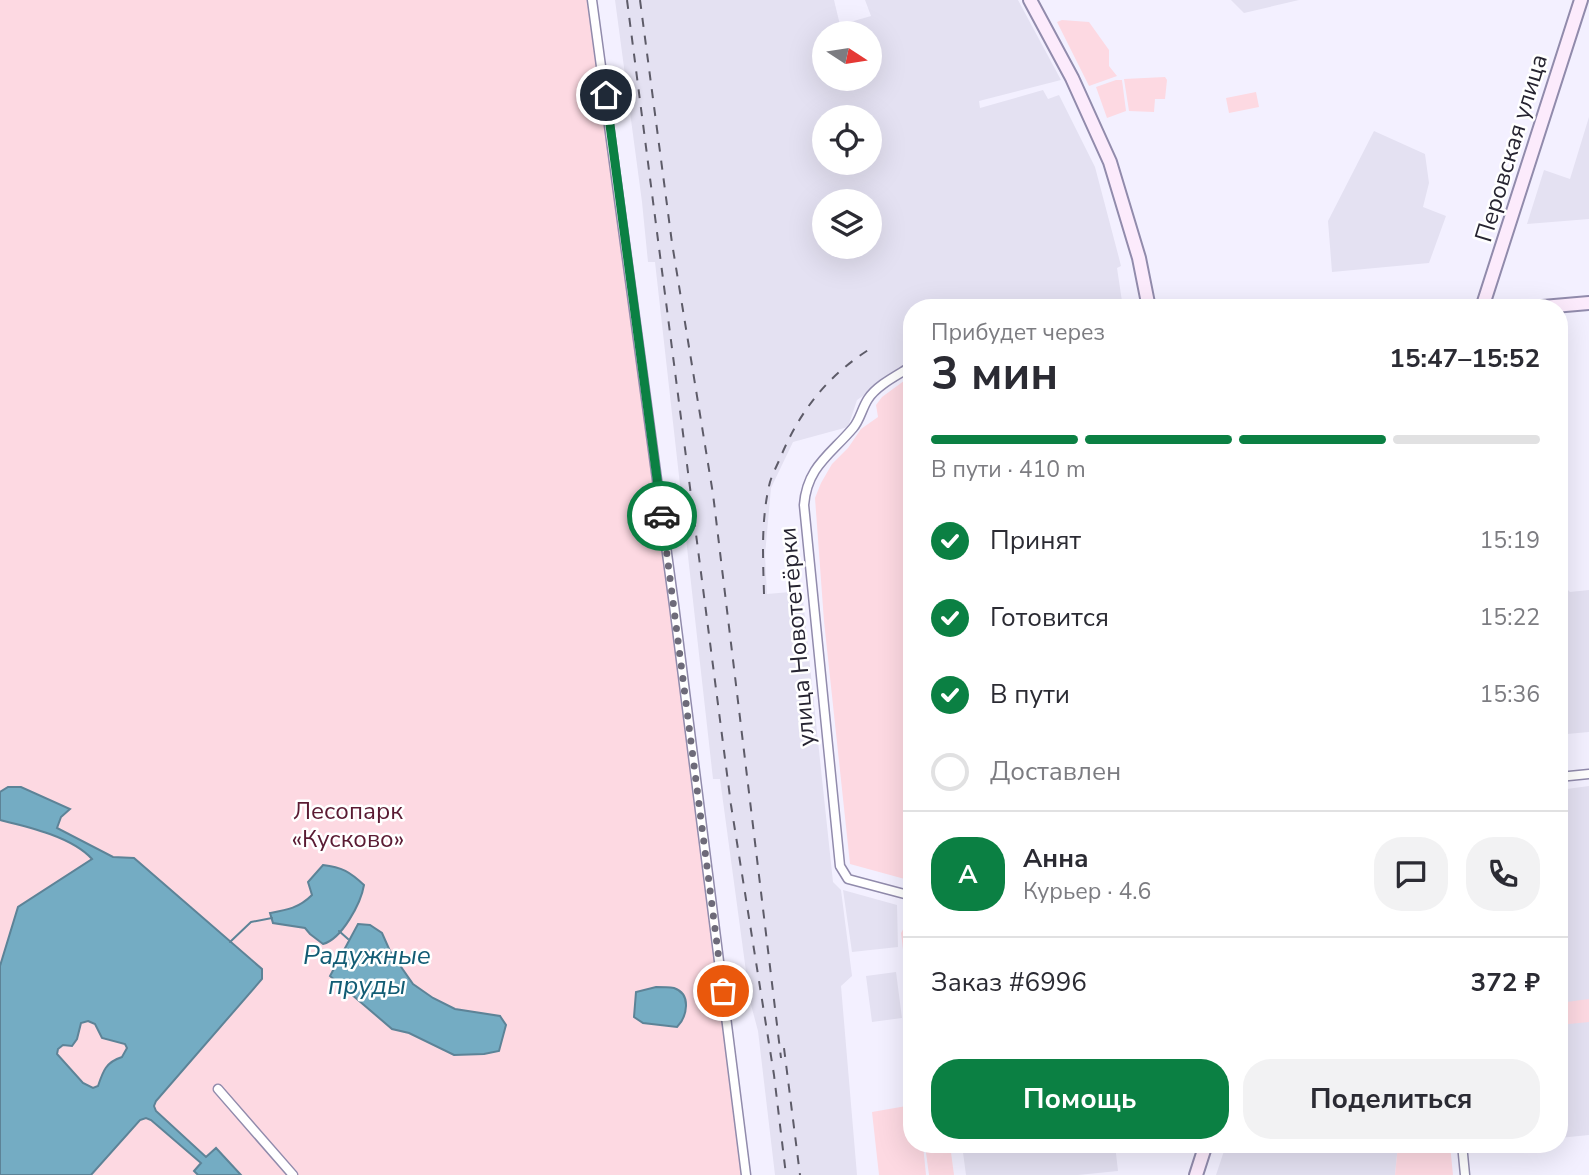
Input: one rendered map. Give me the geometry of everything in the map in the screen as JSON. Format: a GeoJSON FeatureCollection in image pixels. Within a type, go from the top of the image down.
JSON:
{"type":"FeatureCollection","features":[{"type":"Feature","properties":{"kind":"street"},"geometry":{"type":"LineString","coordinates":[[592,0],[746,1175]]}},
{"type":"Feature","properties":{"kind":"street"},"geometry":{"type":"LineString","coordinates":[[1030,0],[1072,78],[1110,162],[1139,258],[1147,299]]}},
{"type":"Feature","properties":{"kind":"street","name":"Перовская улица"},"geometry":{"type":"LineString","coordinates":[[1485,299],[1581,0]]}},
{"type":"Feature","properties":{"kind":"street"},"geometry":{"type":"LineString","coordinates":[[1568,305],[1589,303]]}},
{"type":"Feature","properties":{"kind":"street","name":"улица Новотетёрки"},"geometry":{"type":"LineString","coordinates":[[903,372],[870,396],[853,428],[813,473],[807,483],[804,505],[840,866],[848,879],[903,894]]}},
{"type":"Feature","properties":{"kind":"street"},"geometry":{"type":"LineString","coordinates":[[1568,776],[1589,774]]}},
{"type":"Feature","properties":{"kind":"street"},"geometry":{"type":"LineString","coordinates":[[218,1089],[293,1175]]}},
{"type":"Feature","properties":{"kind":"street"},"geometry":{"type":"LineString","coordinates":[[1196,1175],[1203,1153]]}},
{"type":"Feature","properties":{"kind":"street"},"geometry":{"type":"LineString","coordinates":[[1463,1153],[1465,1175]]}},
{"type":"Feature","properties":{"kind":"shaded area"},"geometry":{"type":"Polygon","coordinates":[[[615,0],[834,0],[839,21],[812,21],[812,91],[882,91],[882,21],[854,21],[871,16],[865,0],[1018,0],[1061,80],[979,101],[980,108],[1043,90],[1048,99],[1059,95],[1095,167],[1121,266],[1117,268],[1122,299],[903,299],[903,368],[857,400],[848,427],[793,442],[771,488],[765,555],[767,594],[802,591],[833,882],[841,890],[852,976],[841,986],[857,1175],[775,1175],[758,1031],[750,1001],[720,779],[713,779],[655,262],[648,262],[615,0]]]}},
{"type":"Feature","properties":{"kind":"shaded area"},"geometry":{"type":"Polygon","coordinates":[[[1231,0],[1299,0],[1244,13],[1231,0]]]}},
{"type":"Feature","properties":{"kind":"shaded area"},"geometry":{"type":"Polygon","coordinates":[[[1589,117],[1589,219],[1527,224],[1544,170],[1570,179],[1589,117]]]}},
{"type":"Feature","properties":{"kind":"shaded area"},"geometry":{"type":"Polygon","coordinates":[[[1374,131],[1425,154],[1429,183],[1423,207],[1446,216],[1429,263],[1332,272],[1328,221],[1374,131]]]}},
{"type":"Feature","properties":{"kind":"shaded area"},"geometry":{"type":"Polygon","coordinates":[[[1568,590],[1589,590],[1589,732],[1568,734],[1568,590]]]}},
{"type":"Feature","properties":{"kind":"shaded area"},"geometry":{"type":"Polygon","coordinates":[[[1589,786],[1589,1135],[1568,1137],[1568,789],[1589,786]]]}},
{"type":"Feature","properties":{"kind":"shaded area"},"geometry":{"type":"Polygon","coordinates":[[[843,890],[897,905],[898,947],[852,952],[843,890]]]}},
{"type":"Feature","properties":{"kind":"shaded area"},"geometry":{"type":"Polygon","coordinates":[[[896,972],[902,1018],[872,1022],[866,976],[896,972]]]}},
{"type":"Feature","properties":{"kind":"shaded area"},"geometry":{"type":"Polygon","coordinates":[[[963,1153],[1116,1153],[1118,1171],[1078,1175],[966,1175],[963,1153]]]}},
{"type":"Feature","properties":{"kind":"shaded area"},"geometry":{"type":"Polygon","coordinates":[[[1223,1153],[1397,1153],[1395,1175],[1216,1175],[1223,1153]]]}},
{"type":"Feature","properties":{"kind":"green space","name":"Лесопарк «Кусково»"},"geometry":{"type":"Polygon","coordinates":[[[0,0],[587,0],[665,564],[744,1175],[0,1175],[0,0]]]}},
{"type":"Feature","properties":{"kind":"green space"},"geometry":{"type":"Polygon","coordinates":[[[1057,22],[1089,22],[1109,50],[1109,66],[1117,76],[1089,86],[1057,22]]]}},
{"type":"Feature","properties":{"kind":"green space"},"geometry":{"type":"Polygon","coordinates":[[[1165,77],[1165,99],[1155,99],[1154,112],[1129,111],[1124,79],[1165,77]]]}},
{"type":"Feature","properties":{"kind":"green space"},"geometry":{"type":"Polygon","coordinates":[[[1122,80],[1126,111],[1107,118],[1096,87],[1122,80]]]}},
{"type":"Feature","properties":{"kind":"green space"},"geometry":{"type":"Polygon","coordinates":[[[1256,92],[1259,107],[1229,113],[1226,98],[1256,92]]]}},
{"type":"Feature","properties":{"kind":"green space"},"geometry":{"type":"Polygon","coordinates":[[[903,382],[903,879],[850,864],[824,621],[815,498],[832,464],[848,448],[861,429],[878,417],[876,405],[882,397],[903,382]]]}},
{"type":"Feature","properties":{"kind":"green space"},"geometry":{"type":"Polygon","coordinates":[[[1589,999],[1589,1022],[1568,1024],[1568,1002],[1589,999]]]}},
{"type":"Feature","properties":{"kind":"green space"},"geometry":{"type":"Polygon","coordinates":[[[903,1107],[903,1153],[924,1153],[926,1175],[879,1175],[872,1112],[903,1107]]]}},
{"type":"Feature","properties":{"kind":"green space"},"geometry":{"type":"Polygon","coordinates":[[[926,1153],[951,1153],[954,1175],[929,1175],[926,1153]]]}},
{"type":"Feature","properties":{"kind":"green space"},"geometry":{"type":"Polygon","coordinates":[[[1397,1153],[1451,1153],[1453,1175],[1395,1175],[1397,1153]]]}},
{"type":"Feature","properties":{"kind":"water"},"geometry":{"type":"Polygon","coordinates":[[[8,787],[21,787],[70,809],[61,817],[57,828],[113,857],[134,858],[262,969],[262,979],[154,1106],[156,1111],[206,1157],[216,1148],[241,1175],[198,1175],[194,1171],[201,1163],[146,1118],[140,1120],[91,1175],[0,1175],[0,966],[18,907],[92,859],[62,839],[0,820],[0,792],[8,787]],[[88,1021],[81,1023],[77,1039],[72,1046],[63,1045],[57,1054],[83,1083],[93,1088],[98,1086],[109,1064],[122,1057],[127,1048],[125,1044],[102,1038],[95,1024],[88,1021]]]}},
{"type":"Feature","properties":{"kind":"water","name":"Радужные пруды"},"geometry":{"type":"Polygon","coordinates":[[[323,865],[345,871],[364,885],[359,901],[344,928],[323,944],[305,928],[273,923],[270,913],[297,906],[312,895],[308,882],[323,865]]]}},
{"type":"Feature","properties":{"kind":"water","name":"Радужные пруды"},"geometry":{"type":"Polygon","coordinates":[[[358,924],[370,925],[382,933],[390,951],[413,984],[433,998],[455,1009],[500,1016],[506,1025],[499,1051],[454,1055],[409,1033],[392,1029],[330,976],[358,924]]]}},
{"type":"Feature","properties":{"kind":"water"},"geometry":{"type":"Polygon","coordinates":[[[656,987],[674,988],[683,995],[685,1012],[677,1027],[643,1023],[634,1017],[636,992],[656,987]]]}},
{"type":"Feature","properties":{"kind":"waterway"},"geometry":{"type":"LineString","coordinates":[[230,942],[251,922],[272,918]]}},
{"type":"Feature","properties":{"kind":"waterway"},"geometry":{"type":"LineString","coordinates":[[339,931],[348,939]]}},
{"type":"Feature","properties":{"kind":"railway"},"geometry":{"type":"LineString","coordinates":[[627,0],[731,805],[774,1075],[786,1175]]}},
{"type":"Feature","properties":{"kind":"railway"},"geometry":{"type":"LineString","coordinates":[[640,0],[672,243],[713,494],[781,1058]]}},
{"type":"Feature","properties":{"kind":"railway"},"geometry":{"type":"LineString","coordinates":[[764,594],[765,513],[774,471],[798,423],[818,394],[843,369],[873,347]]}},
{"type":"Feature","properties":{"kind":"railway"},"geometry":{"type":"LineString","coordinates":[[784,1048],[800,1175]]}},
{"type":"Feature","properties":{"kind":"way so far"},"geometry":{"type":"LineString","coordinates":[[662,516],[723,991]]}},
{"type":"Feature","properties":{"kind":"route"},"geometry":{"type":"LineString","coordinates":[[606,95],[662,516]]}}]}
